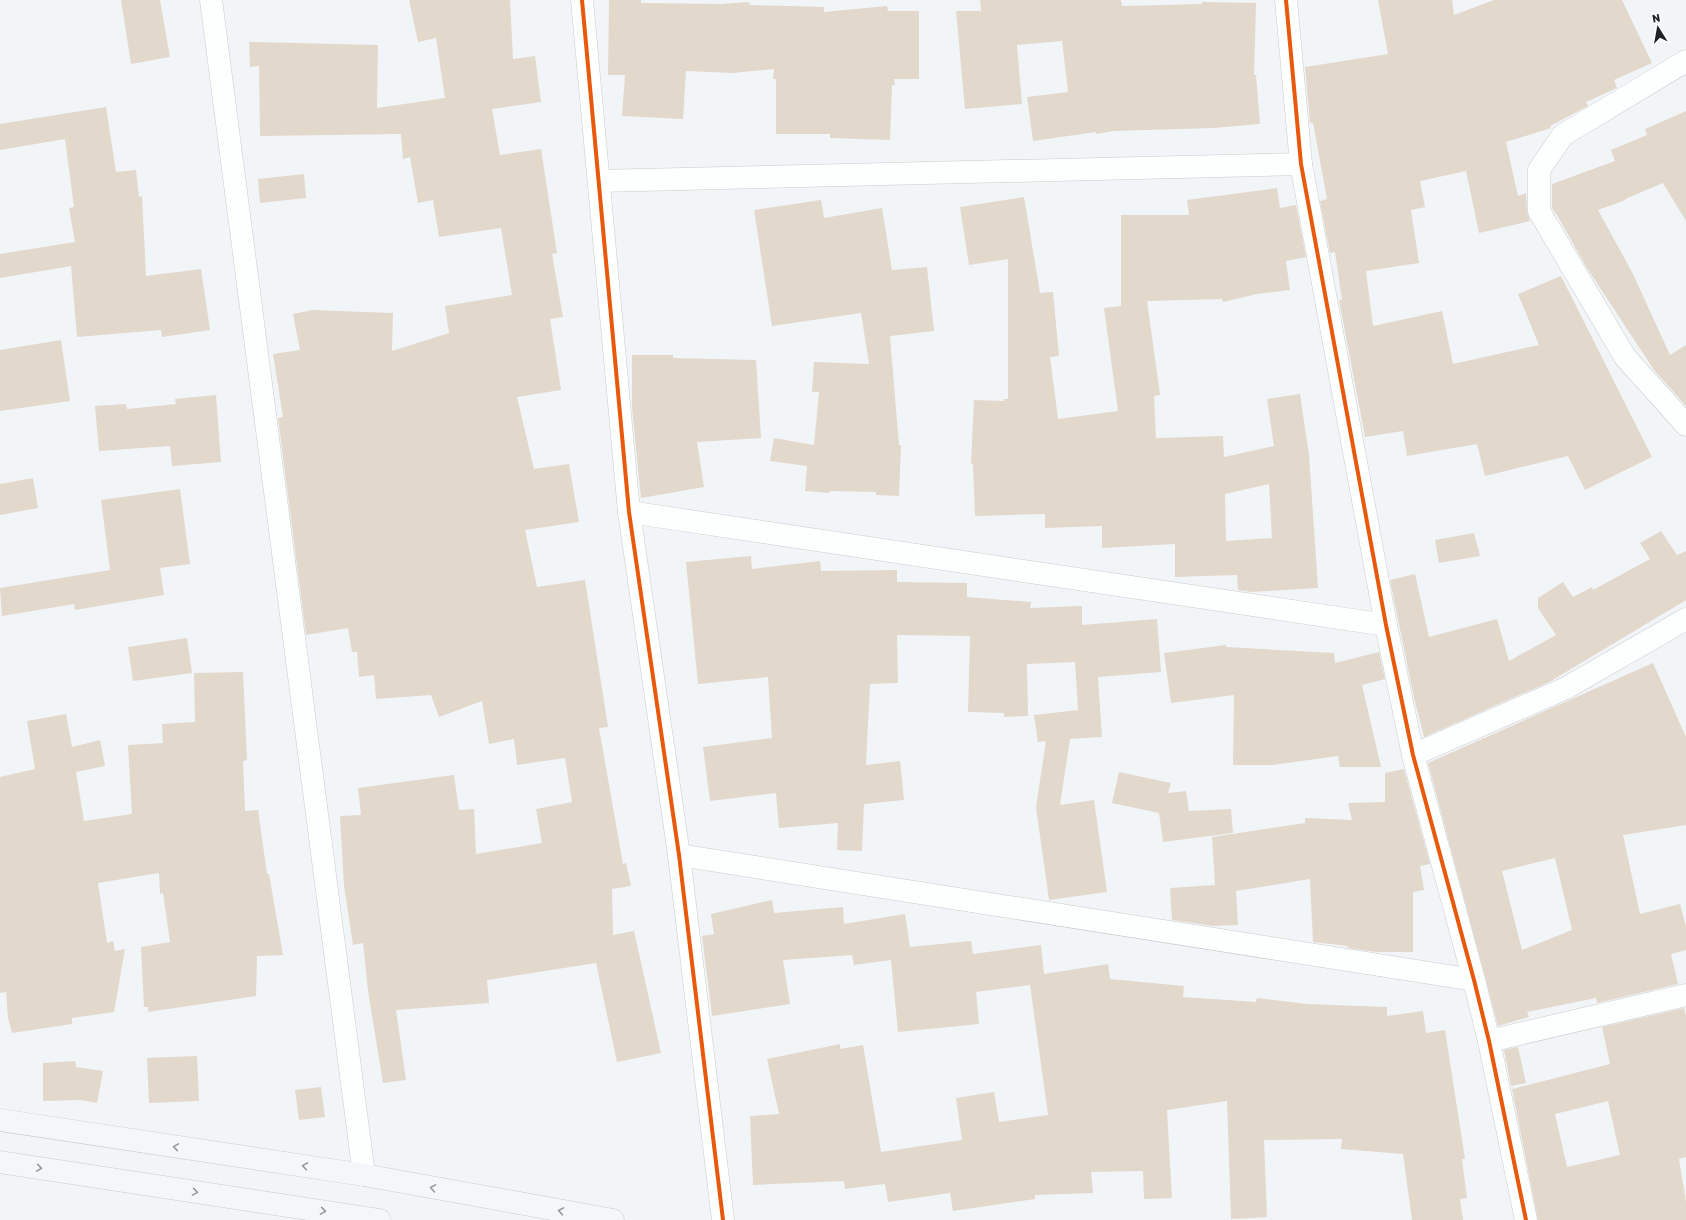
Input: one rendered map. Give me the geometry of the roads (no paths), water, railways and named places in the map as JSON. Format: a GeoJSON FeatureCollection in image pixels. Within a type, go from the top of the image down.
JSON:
{"type":"FeatureCollection","features":[{"type":"Feature","properties":{"kind":"main road"},"geometry":{"type":"LineString","coordinates":[[0,1120],[364,1175],[613,1220]]}},
{"type":"Feature","properties":{"kind":"main road"},"geometry":{"type":"LineString","coordinates":[[0,1162],[366,1219]]}},
{"type":"Feature","properties":{"kind":"street"},"geometry":{"type":"LineString","coordinates":[[211,0],[364,1175]]}},
{"type":"Feature","properties":{"kind":"street"},"geometry":{"type":"LineString","coordinates":[[582,0],[629,512],[679,855],[723,1220]]}},
{"type":"Feature","properties":{"kind":"street"},"geometry":{"type":"LineString","coordinates":[[1286,0],[1300,164],[1386,625],[1413,755],[1489,1041],[1526,1220]]}},
{"type":"Feature","properties":{"kind":"street"},"geometry":{"type":"LineString","coordinates":[[1686,61],[1563,135],[1539,170],[1539,211],[1625,357],[1686,424]]}},
{"type":"Feature","properties":{"kind":"street"},"geometry":{"type":"LineString","coordinates":[[599,181],[1300,164]]}},
{"type":"Feature","properties":{"kind":"street"},"geometry":{"type":"LineString","coordinates":[[629,512],[1386,625]]}},
{"type":"Feature","properties":{"kind":"street"},"geometry":{"type":"LineString","coordinates":[[1413,755],[1566,688],[1686,619]]}},
{"type":"Feature","properties":{"kind":"street"},"geometry":{"type":"LineString","coordinates":[[679,855],[1474,980]]}},
{"type":"Feature","properties":{"kind":"street"},"geometry":{"type":"LineString","coordinates":[[1489,1041],[1686,995]]}}]}
